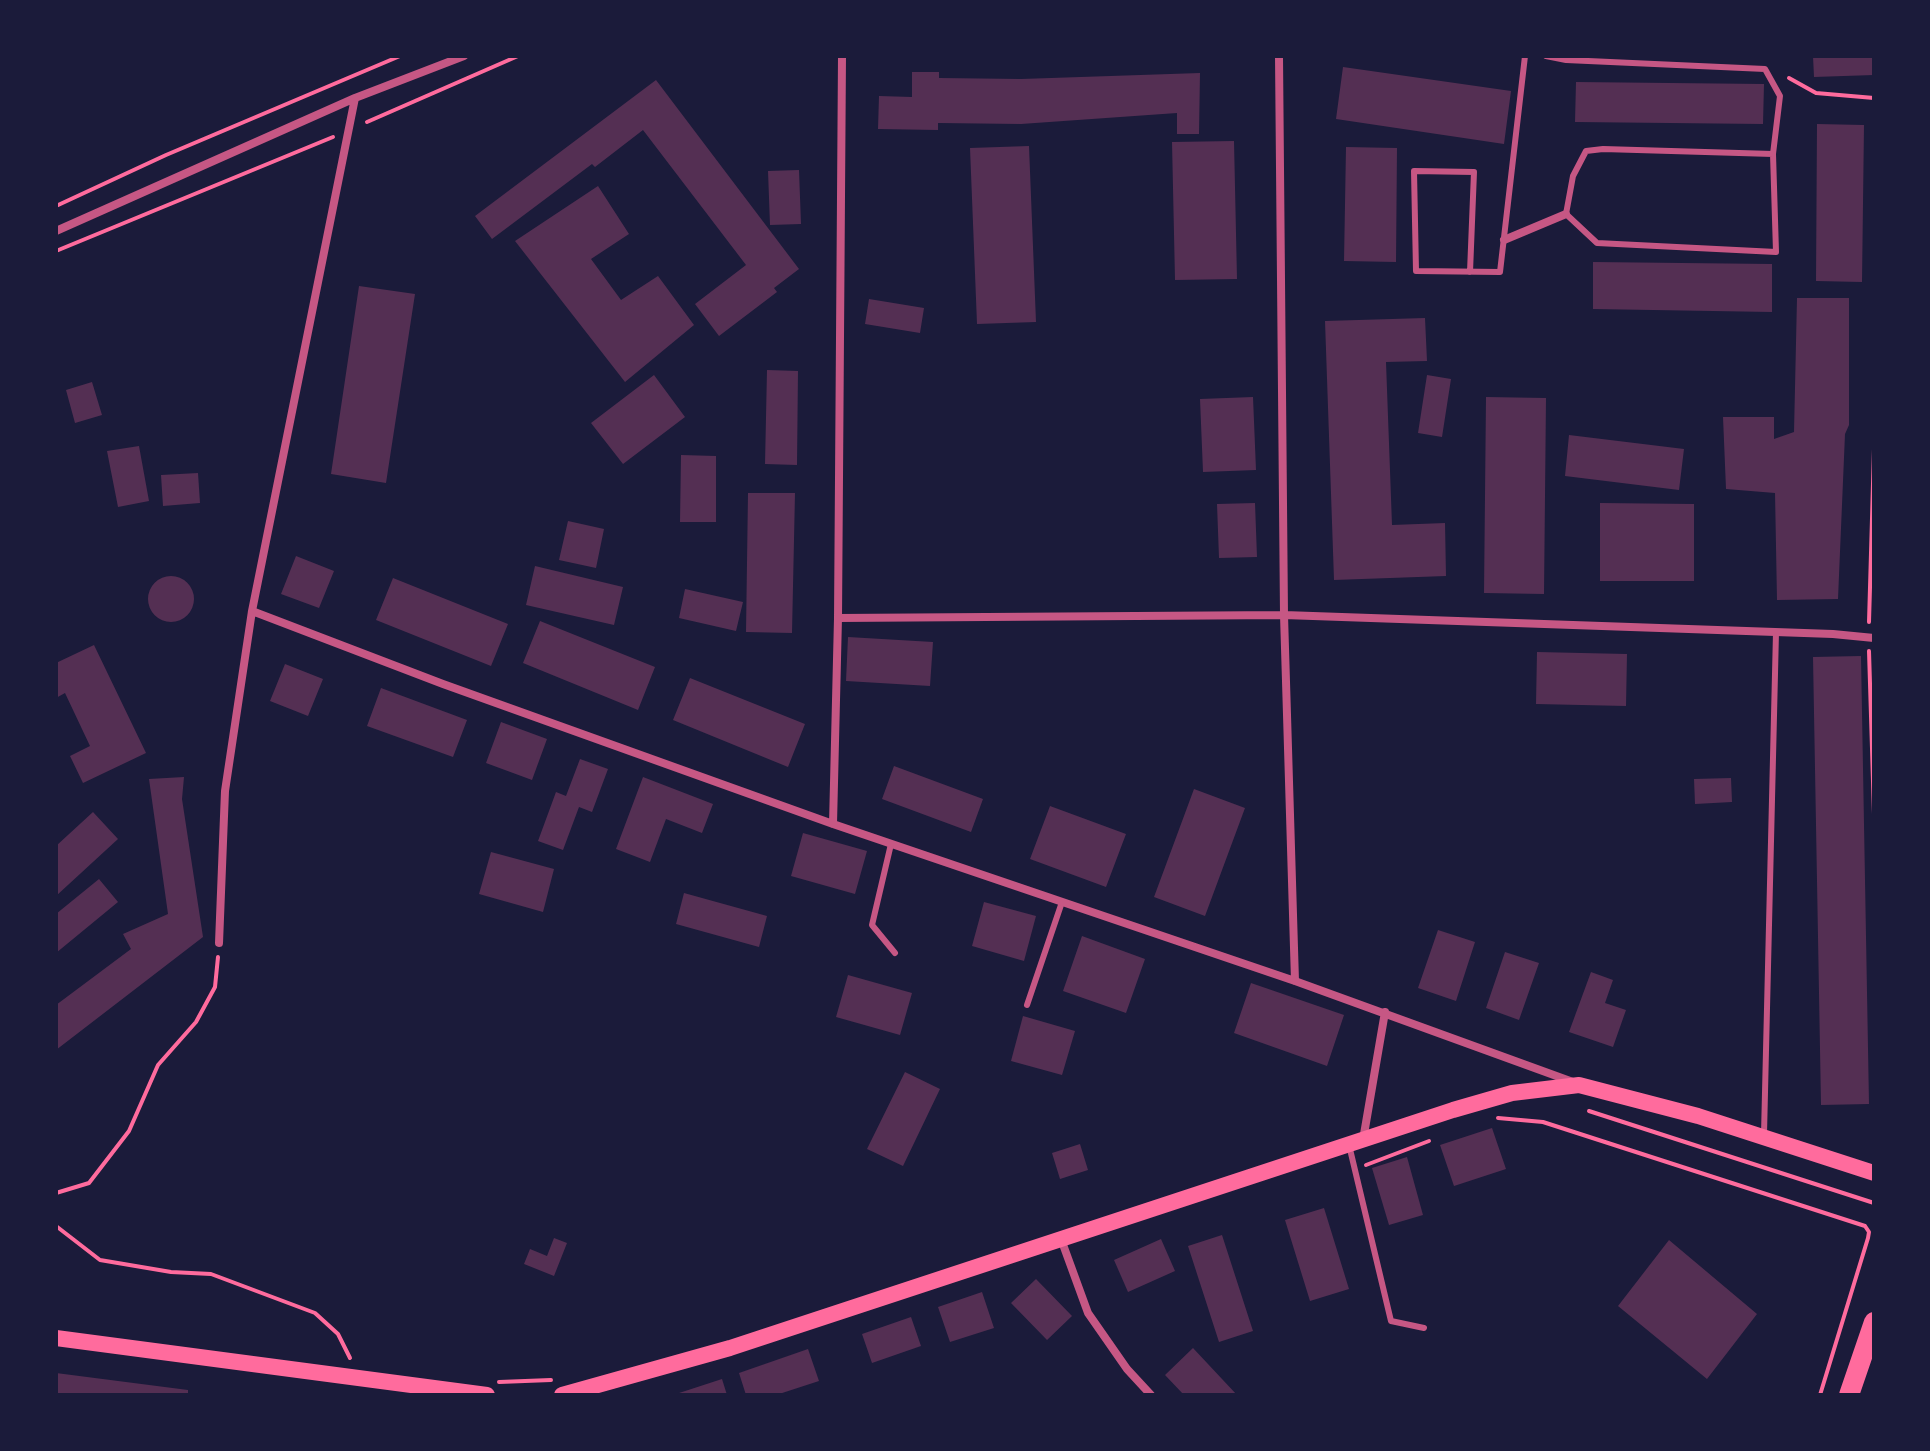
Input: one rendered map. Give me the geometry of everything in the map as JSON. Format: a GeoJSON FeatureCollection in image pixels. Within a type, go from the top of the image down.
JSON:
{"type":"FeatureCollection","features":[{"type":"Feature","properties":{"kind":"main road"},"geometry":{"type":"LineString","coordinates":[[562,1395],[730,1348],[1512,1093],[1579,1085],[1698,1116],[1874,1173]]}},
{"type":"Feature","properties":{"kind":"main road"},"geometry":{"type":"LineString","coordinates":[[1849,1395],[1874,1322]]}},
{"type":"Feature","properties":{"kind":"main road"},"geometry":{"type":"LineString","coordinates":[[56,1338],[487,1395]]}},
{"type":"Feature","properties":{"kind":"street"},"geometry":{"type":"LineString","coordinates":[[56,231],[355,98],[464,56]]}},
{"type":"Feature","properties":{"kind":"street"},"geometry":{"type":"LineString","coordinates":[[833,824],[838,618],[842,56]]}},
{"type":"Feature","properties":{"kind":"street"},"geometry":{"type":"LineString","coordinates":[[1279,56],[1284,615],[1295,981]]}},
{"type":"Feature","properties":{"kind":"street"},"geometry":{"type":"LineString","coordinates":[[219,943],[225,791],[252,611],[355,98]]}},
{"type":"Feature","properties":{"kind":"street"},"geometry":{"type":"LineString","coordinates":[[1504,240],[1566,214]]}},
{"type":"Feature","properties":{"kind":"street"},"geometry":{"type":"LineString","coordinates":[[252,611],[443,684],[833,824],[1385,1012],[1579,1085]]}},
{"type":"Feature","properties":{"kind":"street"},"geometry":{"type":"LineString","coordinates":[[838,618],[1284,615],[1874,638]]}},
{"type":"Feature","properties":{"kind":"street"},"geometry":{"type":"LineString","coordinates":[[1356,1143],[1385,1012]]}},
{"type":"Feature","properties":{"kind":"street"},"geometry":{"type":"LineString","coordinates":[[1061,1239],[1088,1313],[1127,1369],[1151,1395]]}},
{"type":"Feature","properties":{"kind":"lane"},"geometry":{"type":"LineString","coordinates":[[1470,272],[1474,172],[1414,171],[1416,271],[1470,272],[1500,272],[1525,56]]}},
{"type":"Feature","properties":{"kind":"lane"},"geometry":{"type":"LineString","coordinates":[[1546,56],[1566,60],[1765,69],[1780,96],[1773,154],[1776,252],[1597,243],[1566,214],[1573,176],[1586,151],[1773,154]]}},
{"type":"Feature","properties":{"kind":"lane"},"geometry":{"type":"LineString","coordinates":[[1764,1138],[1776,632]]}},
{"type":"Feature","properties":{"kind":"lane"},"geometry":{"type":"LineString","coordinates":[[891,844],[872,925],[895,953]]}},
{"type":"Feature","properties":{"kind":"lane"},"geometry":{"type":"LineString","coordinates":[[1027,1005],[1062,902]]}},
{"type":"Feature","properties":{"kind":"lane"},"geometry":{"type":"LineString","coordinates":[[1356,1143],[1391,1321],[1424,1328]]}},
{"type":"Feature","properties":{"kind":"path"},"geometry":{"type":"LineString","coordinates":[[56,206],[166,155],[400,56]]}},
{"type":"Feature","properties":{"kind":"path"},"geometry":{"type":"LineString","coordinates":[[56,251],[348,131],[518,56]]}},
{"type":"Feature","properties":{"kind":"path"},"geometry":{"type":"LineString","coordinates":[[1785,76],[1816,93],[1874,98]]}},
{"type":"Feature","properties":{"kind":"path"},"geometry":{"type":"LineString","coordinates":[[56,1193],[89,1183],[129,1131],[158,1065],[196,1022],[215,987],[219,943]]}},
{"type":"Feature","properties":{"kind":"path"},"geometry":{"type":"LineString","coordinates":[[1578,1107],[1874,1203]]}},
{"type":"Feature","properties":{"kind":"path"},"geometry":{"type":"LineString","coordinates":[[1507,1110],[1492,1115],[1543,1122],[1865,1226],[1869,1232],[1868,1238],[1820,1395]]}},
{"type":"Feature","properties":{"kind":"path"},"geometry":{"type":"LineString","coordinates":[[1364,1165],[1435,1139]]}},
{"type":"Feature","properties":{"kind":"path"},"geometry":{"type":"LineString","coordinates":[[56,1226],[100,1260],[171,1272],[211,1274],[315,1313],[338,1334],[351,1361],[336,1359]]}},
{"type":"Feature","properties":{"kind":"path"},"geometry":{"type":"LineString","coordinates":[[499,1382],[552,1380]]}},
{"type":"Feature","properties":{"kind":"building"},"geometry":{"type":"Polygon","coordinates":[[[1813,56],[1874,56],[1874,75],[1814,77],[1813,56]]]}},
{"type":"Feature","properties":{"kind":"building"},"geometry":{"type":"Polygon","coordinates":[[[1343,67],[1511,91],[1504,144],[1336,119],[1343,67]]]}},
{"type":"Feature","properties":{"kind":"building"},"geometry":{"type":"Polygon","coordinates":[[[912,72],[939,72],[939,78],[1021,79],[1200,73],[1199,134],[1177,134],[1177,113],[1021,124],[938,123],[938,130],[878,129],[879,96],[912,97],[912,72]]]}},
{"type":"Feature","properties":{"kind":"building"},"geometry":{"type":"Polygon","coordinates":[[[656,80],[799,269],[774,288],[777,292],[719,336],[695,304],[746,265],[643,130],[492,239],[475,216],[656,80]]]}},
{"type":"Feature","properties":{"kind":"building"},"geometry":{"type":"Polygon","coordinates":[[[1576,82],[1764,84],[1763,124],[1575,122],[1576,82]]]}},
{"type":"Feature","properties":{"kind":"building"},"geometry":{"type":"Polygon","coordinates":[[[1817,124],[1864,125],[1862,282],[1816,281],[1817,124]]]}},
{"type":"Feature","properties":{"kind":"building"},"geometry":{"type":"Polygon","coordinates":[[[1234,141],[1237,279],[1175,280],[1172,142],[1234,141]]]}},
{"type":"Feature","properties":{"kind":"building"},"geometry":{"type":"Polygon","coordinates":[[[1029,146],[1036,322],[977,324],[970,148],[1029,146]]]}},
{"type":"Feature","properties":{"kind":"building"},"geometry":{"type":"Polygon","coordinates":[[[1346,147],[1397,148],[1396,262],[1344,261],[1346,147]]]}},
{"type":"Feature","properties":{"kind":"building"},"geometry":{"type":"Polygon","coordinates":[[[799,170],[801,224],[770,225],[768,171],[799,170]]]}},
{"type":"Feature","properties":{"kind":"building"},"geometry":{"type":"Polygon","coordinates":[[[598,186],[629,234],[591,259],[621,300],[658,276],[694,325],[625,382],[515,241],[598,186]]]}},
{"type":"Feature","properties":{"kind":"building"},"geometry":{"type":"Polygon","coordinates":[[[1593,262],[1772,264],[1772,312],[1593,309],[1593,262]]]}},
{"type":"Feature","properties":{"kind":"building"},"geometry":{"type":"Polygon","coordinates":[[[359,286],[415,294],[386,483],[331,474],[359,286]]]}},
{"type":"Feature","properties":{"kind":"building"},"geometry":{"type":"Polygon","coordinates":[[[1797,298],[1849,298],[1849,425],[1845,434],[1838,599],[1777,600],[1775,493],[1726,489],[1723,417],[1774,417],[1774,439],[1794,432],[1797,298]]]}},
{"type":"Feature","properties":{"kind":"building"},"geometry":{"type":"Polygon","coordinates":[[[869,299],[924,308],[920,333],[865,324],[869,299]]]}},
{"type":"Feature","properties":{"kind":"building"},"geometry":{"type":"Polygon","coordinates":[[[1425,318],[1427,361],[1386,362],[1392,525],[1445,523],[1446,576],[1334,580],[1325,321],[1425,318]]]}},
{"type":"Feature","properties":{"kind":"building"},"geometry":{"type":"Polygon","coordinates":[[[767,370],[798,371],[797,465],[765,464],[767,370]]]}},
{"type":"Feature","properties":{"kind":"building"},"geometry":{"type":"Polygon","coordinates":[[[654,375],[685,417],[623,464],[591,423],[654,375]]]}},
{"type":"Feature","properties":{"kind":"building"},"geometry":{"type":"Polygon","coordinates":[[[1427,375],[1451,379],[1442,437],[1418,433],[1427,375]]]}},
{"type":"Feature","properties":{"kind":"building"},"geometry":{"type":"Polygon","coordinates":[[[92,382],[102,415],[75,423],[66,390],[92,382]]]}},
{"type":"Feature","properties":{"kind":"building"},"geometry":{"type":"Polygon","coordinates":[[[1253,397],[1256,470],[1203,472],[1200,399],[1253,397]]]}},
{"type":"Feature","properties":{"kind":"building"},"geometry":{"type":"Polygon","coordinates":[[[1486,397],[1546,398],[1544,594],[1484,593],[1486,397]]]}},
{"type":"Feature","properties":{"kind":"building"},"geometry":{"type":"Polygon","coordinates":[[[1569,435],[1684,449],[1679,490],[1565,476],[1569,435]]]}},
{"type":"Feature","properties":{"kind":"building"},"geometry":{"type":"Polygon","coordinates":[[[139,446],[149,501],[118,507],[107,451],[139,446]]]}},
{"type":"Feature","properties":{"kind":"building"},"geometry":{"type":"Polygon","coordinates":[[[681,455],[716,456],[716,522],[680,522],[681,455]]]}},
{"type":"Feature","properties":{"kind":"building"},"geometry":{"type":"Polygon","coordinates":[[[198,473],[200,503],[163,506],[161,475],[198,473]]]}},
{"type":"Feature","properties":{"kind":"building"},"geometry":{"type":"Polygon","coordinates":[[[748,493],[795,493],[792,633],[746,632],[748,493]]]}},
{"type":"Feature","properties":{"kind":"building"},"geometry":{"type":"Polygon","coordinates":[[[1255,503],[1257,557],[1219,558],[1217,504],[1255,503]]]}},
{"type":"Feature","properties":{"kind":"building"},"geometry":{"type":"Polygon","coordinates":[[[1600,503],[1694,504],[1694,581],[1600,581],[1600,503]]]}},
{"type":"Feature","properties":{"kind":"building"},"geometry":{"type":"Polygon","coordinates":[[[568,521],[604,529],[596,568],[559,560],[568,521]]]}},
{"type":"Feature","properties":{"kind":"building"},"geometry":{"type":"Polygon","coordinates":[[[296,556],[334,571],[319,608],[281,594],[296,556]]]}},
{"type":"Feature","properties":{"kind":"building"},"geometry":{"type":"Polygon","coordinates":[[[535,566],[623,587],[614,625],[526,605],[535,566]]]}},
{"type":"Feature","properties":{"kind":"building"},"geometry":{"type":"Polygon","coordinates":[[[171,576],[188,582],[194,599],[188,616],[171,622],[154,616],[148,599],[154,582],[171,576]]]}},
{"type":"Feature","properties":{"kind":"building"},"geometry":{"type":"Polygon","coordinates":[[[393,578],[508,624],[491,666],[376,620],[393,578]]]}},
{"type":"Feature","properties":{"kind":"building"},"geometry":{"type":"Polygon","coordinates":[[[685,589],[743,602],[736,631],[679,618],[685,589]]]}},
{"type":"Feature","properties":{"kind":"building"},"geometry":{"type":"Polygon","coordinates":[[[540,621],[655,667],[638,710],[523,663],[540,621]]]}},
{"type":"Feature","properties":{"kind":"building"},"geometry":{"type":"Polygon","coordinates":[[[848,637],[933,642],[930,686],[846,681],[848,637]]]}},
{"type":"Feature","properties":{"kind":"building"},"geometry":{"type":"Polygon","coordinates":[[[94,645],[146,753],[83,783],[70,756],[90,746],[65,693],[56,698],[56,663],[94,645]]]}},
{"type":"Feature","properties":{"kind":"building"},"geometry":{"type":"Polygon","coordinates":[[[1537,652],[1627,654],[1626,706],[1536,704],[1537,652]]]}},
{"type":"Feature","properties":{"kind":"building"},"geometry":{"type":"Polygon","coordinates":[[[1861,656],[1869,1104],[1821,1105],[1813,657],[1861,656]]]}},
{"type":"Feature","properties":{"kind":"building"},"geometry":{"type":"Polygon","coordinates":[[[285,664],[323,679],[308,716],[270,701],[285,664]]]}},
{"type":"Feature","properties":{"kind":"building"},"geometry":{"type":"Polygon","coordinates":[[[690,678],[805,724],[788,767],[673,720],[690,678]]]}},
{"type":"Feature","properties":{"kind":"building"},"geometry":{"type":"Polygon","coordinates":[[[381,688],[467,720],[453,757],[367,726],[381,688]]]}},
{"type":"Feature","properties":{"kind":"building"},"geometry":{"type":"Polygon","coordinates":[[[501,722],[547,739],[532,780],[486,763],[501,722]]]}},
{"type":"Feature","properties":{"kind":"building"},"geometry":{"type":"Polygon","coordinates":[[[580,759],[608,769],[592,812],[579,807],[563,850],[538,841],[556,792],[566,796],[580,759]]]}},
{"type":"Feature","properties":{"kind":"building"},"geometry":{"type":"Polygon","coordinates":[[[894,766],[983,799],[971,832],[882,799],[894,766]]]}},
{"type":"Feature","properties":{"kind":"building"},"geometry":{"type":"Polygon","coordinates":[[[184,777],[182,799],[203,937],[56,1050],[56,1005],[131,949],[123,934],[168,914],[149,779],[184,777]]]}},
{"type":"Feature","properties":{"kind":"building"},"geometry":{"type":"Polygon","coordinates":[[[643,777],[713,804],[702,833],[666,819],[650,862],[616,849],[643,777]]]}},
{"type":"Feature","properties":{"kind":"building"},"geometry":{"type":"Polygon","coordinates":[[[1731,778],[1732,802],[1695,804],[1694,779],[1731,778]]]}},
{"type":"Feature","properties":{"kind":"building"},"geometry":{"type":"Polygon","coordinates":[[[1194,789],[1245,808],[1205,916],[1154,897],[1194,789]]]}},
{"type":"Feature","properties":{"kind":"building"},"geometry":{"type":"Polygon","coordinates":[[[1050,806],[1126,834],[1106,887],[1030,859],[1050,806]]]}},
{"type":"Feature","properties":{"kind":"building"},"geometry":{"type":"Polygon","coordinates":[[[93,812],[118,839],[56,896],[56,846],[93,812]]]}},
{"type":"Feature","properties":{"kind":"building"},"geometry":{"type":"Polygon","coordinates":[[[803,833],[867,851],[855,894],[791,876],[803,833]]]}},
{"type":"Feature","properties":{"kind":"building"},"geometry":{"type":"Polygon","coordinates":[[[491,852],[554,869],[543,912],[479,894],[491,852]]]}},
{"type":"Feature","properties":{"kind":"building"},"geometry":{"type":"Polygon","coordinates":[[[99,879],[118,902],[56,953],[56,914],[99,879]]]}},
{"type":"Feature","properties":{"kind":"building"},"geometry":{"type":"Polygon","coordinates":[[[684,893],[767,916],[759,947],[676,924],[684,893]]]}},
{"type":"Feature","properties":{"kind":"building"},"geometry":{"type":"Polygon","coordinates":[[[984,902],[1036,916],[1024,961],[972,946],[984,902]]]}},
{"type":"Feature","properties":{"kind":"building"},"geometry":{"type":"Polygon","coordinates":[[[1438,930],[1475,942],[1456,1001],[1418,988],[1438,930]]]}},
{"type":"Feature","properties":{"kind":"building"},"geometry":{"type":"Polygon","coordinates":[[[1082,936],[1145,959],[1126,1013],[1063,991],[1082,936]]]}},
{"type":"Feature","properties":{"kind":"building"},"geometry":{"type":"Polygon","coordinates":[[[1505,952],[1539,963],[1519,1020],[1486,1008],[1505,952]]]}},
{"type":"Feature","properties":{"kind":"building"},"geometry":{"type":"Polygon","coordinates":[[[1591,972],[1613,980],[1605,1003],[1626,1010],[1613,1047],[1569,1032],[1591,972]]]}},
{"type":"Feature","properties":{"kind":"building"},"geometry":{"type":"Polygon","coordinates":[[[848,975],[912,993],[900,1035],[836,1017],[848,975]]]}},
{"type":"Feature","properties":{"kind":"building"},"geometry":{"type":"Polygon","coordinates":[[[1251,983],[1344,1015],[1327,1066],[1234,1033],[1251,983]]]}},
{"type":"Feature","properties":{"kind":"building"},"geometry":{"type":"Polygon","coordinates":[[[1023,1016],[1075,1031],[1062,1075],[1011,1061],[1023,1016]]]}},
{"type":"Feature","properties":{"kind":"building"},"geometry":{"type":"Polygon","coordinates":[[[905,1072],[940,1089],[903,1166],[867,1149],[905,1072]]]}},
{"type":"Feature","properties":{"kind":"building"},"geometry":{"type":"Polygon","coordinates":[[[1492,1128],[1506,1169],[1454,1186],[1440,1145],[1492,1128]]]}},
{"type":"Feature","properties":{"kind":"building"},"geometry":{"type":"Polygon","coordinates":[[[1080,1144],[1088,1170],[1060,1179],[1052,1153],[1080,1144]]]}},
{"type":"Feature","properties":{"kind":"building"},"geometry":{"type":"Polygon","coordinates":[[[1407,1157],[1423,1215],[1389,1225],[1372,1168],[1407,1157]]]}},
{"type":"Feature","properties":{"kind":"building"},"geometry":{"type":"Polygon","coordinates":[[[1324,1208],[1349,1289],[1310,1301],[1285,1220],[1324,1208]]]}},
{"type":"Feature","properties":{"kind":"building"},"geometry":{"type":"Polygon","coordinates":[[[1222,1235],[1253,1331],[1219,1342],[1188,1246],[1222,1235]]]}},
{"type":"Feature","properties":{"kind":"building"},"geometry":{"type":"Polygon","coordinates":[[[554,1238],[567,1243],[554,1276],[524,1264],[530,1249],[547,1256],[554,1238]]]}},
{"type":"Feature","properties":{"kind":"building"},"geometry":{"type":"Polygon","coordinates":[[[1161,1239],[1175,1271],[1128,1292],[1114,1260],[1161,1239]]]}},
{"type":"Feature","properties":{"kind":"building"},"geometry":{"type":"Polygon","coordinates":[[[1669,1240],[1757,1314],[1707,1379],[1618,1306],[1669,1240]]]}},
{"type":"Feature","properties":{"kind":"building"},"geometry":{"type":"Polygon","coordinates":[[[1036,1279],[1072,1316],[1047,1340],[1011,1303],[1036,1279]]]}},
{"type":"Feature","properties":{"kind":"building"},"geometry":{"type":"Polygon","coordinates":[[[982,1292],[994,1328],[950,1342],[938,1307],[982,1292]]]}},
{"type":"Feature","properties":{"kind":"building"},"geometry":{"type":"Polygon","coordinates":[[[911,1317],[921,1346],[872,1363],[862,1334],[911,1317]]]}},
{"type":"Feature","properties":{"kind":"building"},"geometry":{"type":"Polygon","coordinates":[[[1193,1348],[1237,1395],[1184,1395],[1165,1375],[1193,1348]]]}},
{"type":"Feature","properties":{"kind":"building"},"geometry":{"type":"Polygon","coordinates":[[[808,1349],[819,1381],[776,1395],[746,1395],[739,1373],[808,1349]]]}},
{"type":"Feature","properties":{"kind":"building"},"geometry":{"type":"Polygon","coordinates":[[[56,1373],[188,1390],[188,1395],[56,1395],[56,1373]]]}},
{"type":"Feature","properties":{"kind":"building"},"geometry":{"type":"Polygon","coordinates":[[[722,1379],[727,1395],[676,1395],[676,1394],[722,1379]]]}}]}
